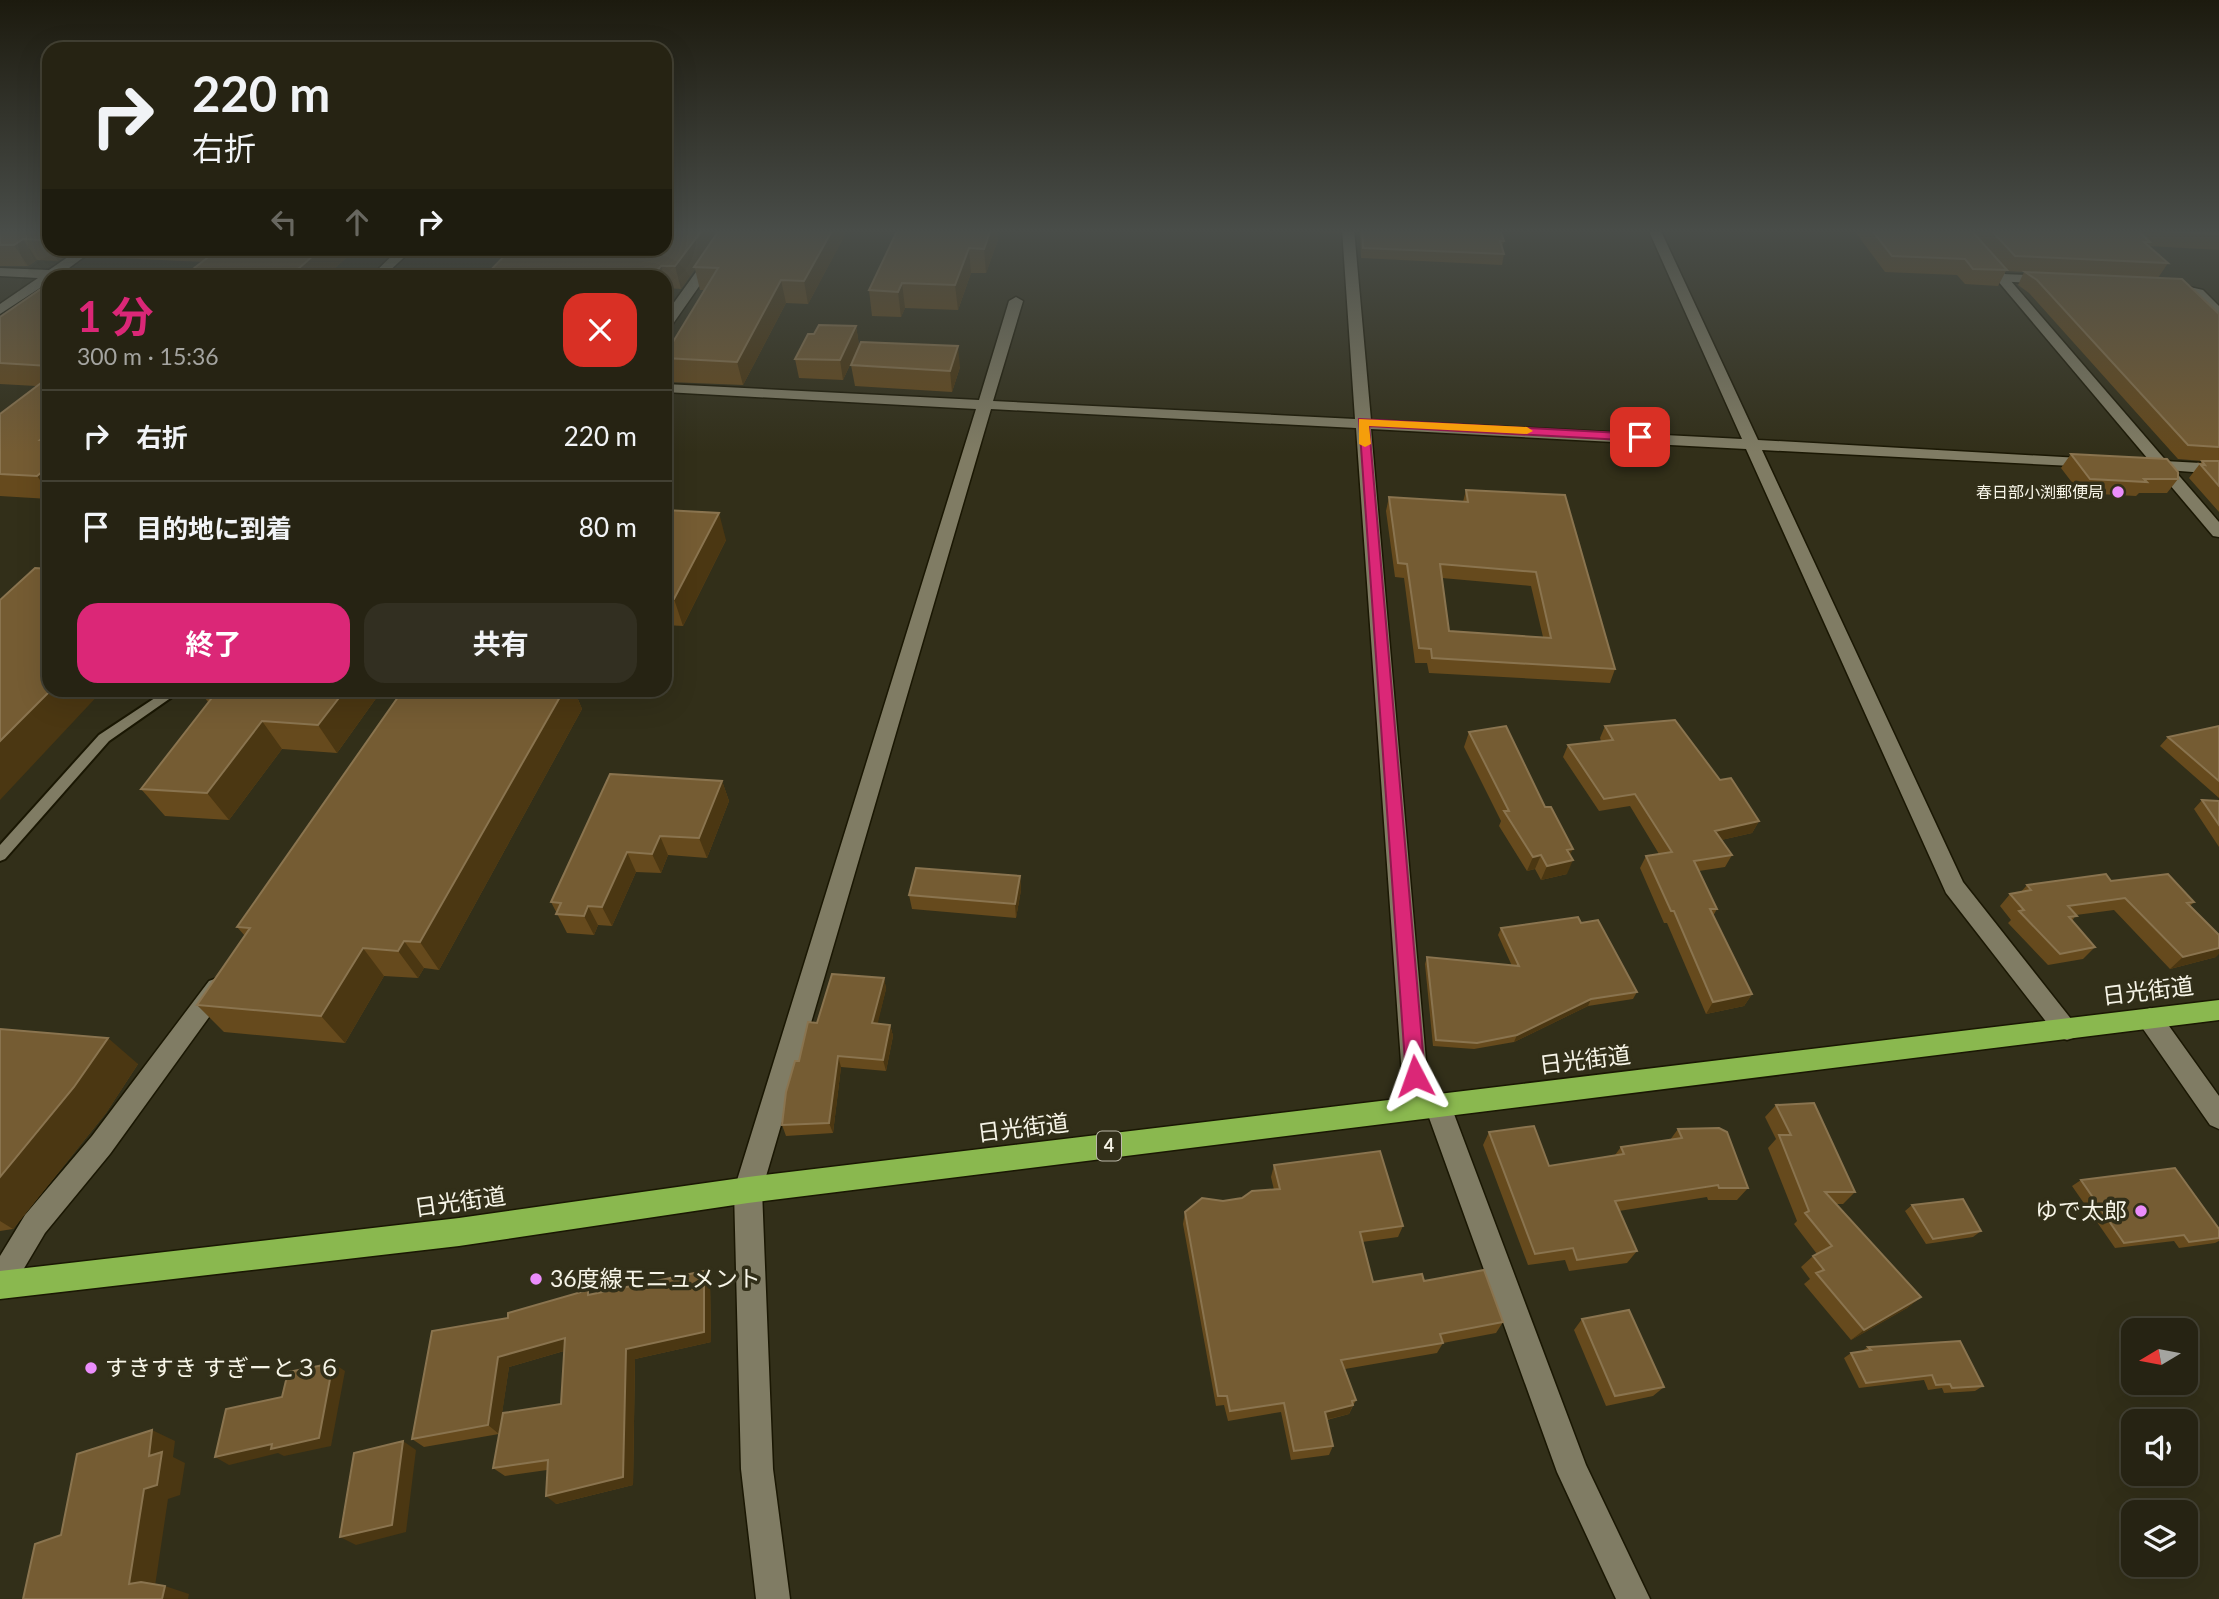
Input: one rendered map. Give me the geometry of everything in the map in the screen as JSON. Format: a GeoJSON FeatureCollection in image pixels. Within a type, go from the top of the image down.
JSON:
{"type":"FeatureCollection","features":[{"type":"Feature","properties":{"kind":"highway","name":"日光街道"},"geometry":{"type":"LineString","coordinates":[[0,1283],[459,1232],[748,1190],[2219,1010]]}},
{"type":"Feature","properties":{"kind":"street"},"geometry":{"type":"LineString","coordinates":[[773,1599],[757,1469],[748,1190],[1015,304]]}},
{"type":"Feature","properties":{"kind":"street"},"geometry":{"type":"LineString","coordinates":[[1354,304],[1415,1076],[1438,1106],[1573,1472],[1633,1599]]}},
{"type":"Feature","properties":{"kind":"street"},"geometry":{"type":"LineString","coordinates":[[1687,304],[1954,887],[2067,1029]]}},
{"type":"Feature","properties":{"kind":"street"},"geometry":{"type":"LineString","coordinates":[[2024,304],[2219,532]]}},
{"type":"Feature","properties":{"kind":"street"},"geometry":{"type":"LineString","coordinates":[[672,388],[1363,422],[2108,463]]}},
{"type":"Feature","properties":{"kind":"street"},"geometry":{"type":"LineString","coordinates":[[2135,464],[2219,469]]}},
{"type":"Feature","properties":{"kind":"street"},"geometry":{"type":"LineString","coordinates":[[0,1283],[36,1224],[109,1133],[232,966]]}},
{"type":"Feature","properties":{"kind":"street"},"geometry":{"type":"LineString","coordinates":[[2150,1018],[2219,1117]]}},
{"type":"Feature","properties":{"kind":"lane"},"geometry":{"type":"LineString","coordinates":[[0,855],[104,738],[166,697]]}},
{"type":"Feature","properties":{"kind":"building"},"geometry":{"type":"Polygon","coordinates":[[[19,304],[42,304],[42,366],[0,363],[0,317],[19,304]]]}},
{"type":"Feature","properties":{"kind":"building"},"geometry":{"type":"Polygon","coordinates":[[[696,304],[768,304],[737,362],[672,358],[672,344],[696,304]]]}},
{"type":"Feature","properties":{"kind":"building"},"geometry":{"type":"Polygon","coordinates":[[[2059,304],[2208,304],[2219,314],[2219,447],[2188,445],[2059,304]]]}},
{"type":"Feature","properties":{"kind":"building"},"geometry":{"type":"Polygon","coordinates":[[[819,325],[856,326],[840,360],[795,359],[808,334],[814,334],[819,325]]]}},
{"type":"Feature","properties":{"kind":"building"},"geometry":{"type":"Polygon","coordinates":[[[861,342],[958,346],[950,371],[851,365],[861,342]]]}},
{"type":"Feature","properties":{"kind":"building"},"geometry":{"type":"Polygon","coordinates":[[[42,382],[42,472],[37,476],[0,474],[0,414],[42,382]]]}},
{"type":"Feature","properties":{"kind":"building"},"geometry":{"type":"Polygon","coordinates":[[[2071,454],[2167,459],[2178,472],[2178,479],[2144,479],[2147,482],[2090,479],[2071,454]]]}},
{"type":"Feature","properties":{"kind":"building"},"geometry":{"type":"Polygon","coordinates":[[[2202,461],[2219,461],[2219,486],[2200,464],[2205,465],[2202,461]]]}},
{"type":"Feature","properties":{"kind":"building"},"geometry":{"type":"Polygon","coordinates":[[[1466,490],[1565,495],[1615,669],[1432,658],[1431,649],[1419,648],[1407,564],[1398,563],[1389,497],[1468,502],[1466,490]],[[1440,564],[1449,631],[1551,638],[1536,572],[1440,564]]]}},
{"type":"Feature","properties":{"kind":"building"},"geometry":{"type":"Polygon","coordinates":[[[672,510],[719,513],[674,599],[672,510]]]}},
{"type":"Feature","properties":{"kind":"building"},"geometry":{"type":"Polygon","coordinates":[[[35,568],[42,568],[44,697],[0,741],[0,600],[35,568]]]}},
{"type":"Feature","properties":{"kind":"building"},"geometry":{"type":"Polygon","coordinates":[[[213,697],[340,697],[318,725],[262,721],[207,793],[141,789],[213,697]]]}},
{"type":"Feature","properties":{"kind":"building"},"geometry":{"type":"Polygon","coordinates":[[[398,697],[560,697],[420,942],[404,941],[398,951],[363,948],[321,1016],[197,1005],[250,928],[237,927],[398,697]]]}},
{"type":"Feature","properties":{"kind":"building"},"geometry":{"type":"Polygon","coordinates":[[[1675,720],[1720,780],[1731,778],[1759,821],[1715,831],[1732,855],[1694,861],[1717,909],[1710,909],[1752,994],[1713,1002],[1674,911],[1671,911],[1646,856],[1672,852],[1635,794],[1604,799],[1568,745],[1613,740],[1605,726],[1675,720]]]}},
{"type":"Feature","properties":{"kind":"building"},"geometry":{"type":"Polygon","coordinates":[[[1506,726],[1545,807],[1551,807],[1573,849],[1567,850],[1573,860],[1547,866],[1541,855],[1533,857],[1504,811],[1509,811],[1469,732],[1506,726]]]}},
{"type":"Feature","properties":{"kind":"building"},"geometry":{"type":"Polygon","coordinates":[[[2219,726],[2219,781],[2168,737],[2219,726]]]}},
{"type":"Feature","properties":{"kind":"building"},"geometry":{"type":"Polygon","coordinates":[[[610,774],[722,781],[699,838],[660,836],[652,854],[627,852],[602,907],[588,906],[584,916],[556,914],[561,903],[551,902],[610,774]]]}},
{"type":"Feature","properties":{"kind":"building"},"geometry":{"type":"Polygon","coordinates":[[[2202,800],[2219,801],[2219,825],[2202,800]]]}},
{"type":"Feature","properties":{"kind":"building"},"geometry":{"type":"Polygon","coordinates":[[[916,868],[1020,876],[1015,904],[909,895],[916,868]]]}},
{"type":"Feature","properties":{"kind":"building"},"geometry":{"type":"Polygon","coordinates":[[[2106,874],[2111,881],[2168,874],[2194,902],[2187,903],[2219,935],[2219,948],[2183,957],[2125,898],[2068,906],[2077,916],[2069,917],[2095,947],[2060,954],[2019,911],[2024,910],[2010,894],[2031,890],[2027,885],[2106,874]]]}},
{"type":"Feature","properties":{"kind":"building"},"geometry":{"type":"Polygon","coordinates":[[[1578,917],[1581,923],[1598,920],[1637,992],[1591,999],[1517,1035],[1477,1043],[1436,1040],[1427,957],[1519,966],[1501,928],[1578,917]]]}},
{"type":"Feature","properties":{"kind":"building"},"geometry":{"type":"Polygon","coordinates":[[[832,974],[884,978],[872,1023],[890,1025],[883,1060],[838,1056],[829,1123],[782,1125],[786,1092],[795,1061],[799,1061],[808,1022],[817,1023],[832,974]]]}},
{"type":"Feature","properties":{"kind":"building"},"geometry":{"type":"Polygon","coordinates":[[[0,1029],[108,1038],[74,1087],[0,1177],[0,1029]]]}},
{"type":"Feature","properties":{"kind":"building"},"geometry":{"type":"Polygon","coordinates":[[[1814,1103],[1855,1192],[1825,1192],[1921,1297],[1864,1330],[1816,1273],[1824,1270],[1813,1256],[1832,1246],[1805,1213],[1809,1211],[1779,1135],[1791,1135],[1776,1105],[1814,1103]]]}},
{"type":"Feature","properties":{"kind":"building"},"geometry":{"type":"Polygon","coordinates":[[[1534,1126],[1549,1166],[1624,1154],[1621,1147],[1682,1138],[1678,1129],[1719,1128],[1727,1132],[1748,1188],[1719,1188],[1718,1185],[1615,1201],[1637,1251],[1577,1260],[1573,1248],[1535,1254],[1489,1132],[1534,1126]]]}},
{"type":"Feature","properties":{"kind":"building"},"geometry":{"type":"Polygon","coordinates":[[[1380,1151],[1403,1226],[1360,1232],[1373,1282],[1422,1274],[1424,1281],[1484,1270],[1503,1322],[1440,1334],[1443,1343],[1341,1360],[1356,1400],[1352,1401],[1353,1405],[1325,1412],[1333,1446],[1294,1451],[1284,1403],[1230,1411],[1227,1396],[1218,1396],[1185,1212],[1202,1198],[1223,1201],[1242,1198],[1252,1191],[1280,1189],[1274,1165],[1380,1151]]]}},
{"type":"Feature","properties":{"kind":"building","name":"ゆで太郎"},"geometry":{"type":"Polygon","coordinates":[[[2175,1168],[2219,1229],[2219,1238],[2189,1242],[2184,1235],[2124,1243],[2081,1180],[2175,1168]]]}},
{"type":"Feature","properties":{"kind":"building"},"geometry":{"type":"Polygon","coordinates":[[[1963,1199],[1981,1231],[1933,1239],[1912,1205],[1963,1199]]]}},
{"type":"Feature","properties":{"kind":"building"},"geometry":{"type":"Polygon","coordinates":[[[704,1271],[704,1332],[626,1349],[623,1477],[546,1496],[548,1460],[493,1468],[503,1413],[561,1404],[565,1338],[498,1357],[488,1425],[412,1439],[432,1331],[508,1318],[508,1313],[588,1290],[588,1295],[704,1271]]]}},
{"type":"Feature","properties":{"kind":"building"},"geometry":{"type":"Polygon","coordinates":[[[1629,1310],[1664,1387],[1615,1396],[1582,1319],[1629,1310]]]}},
{"type":"Feature","properties":{"kind":"building"},"geometry":{"type":"Polygon","coordinates":[[[1960,1341],[1983,1386],[1952,1388],[1950,1384],[1936,1385],[1932,1375],[1866,1383],[1851,1353],[1871,1350],[1868,1347],[1960,1341]]]}},
{"type":"Feature","properties":{"kind":"building"},"geometry":{"type":"Polygon","coordinates":[[[333,1363],[319,1438],[271,1449],[272,1444],[215,1457],[226,1409],[282,1397],[288,1372],[333,1363]]]}},
{"type":"Feature","properties":{"kind":"building"},"geometry":{"type":"Polygon","coordinates":[[[152,1430],[149,1456],[162,1452],[157,1485],[144,1489],[129,1584],[141,1582],[165,1586],[162,1599],[23,1599],[35,1544],[61,1535],[77,1454],[152,1430]]]}},
{"type":"Feature","properties":{"kind":"building"},"geometry":{"type":"Polygon","coordinates":[[[403,1441],[392,1525],[340,1537],[354,1453],[403,1441]]]}},
{"type":"Feature","properties":{"kind":"slow traffic"},"geometry":{"type":"LineString","coordinates":[[1365,444],[1363,422],[1527,431]]}},
{"type":"Feature","properties":{"kind":"place","name":"春日部小渕郵便局"},"geometry":{"type":"Point","coordinates":[2118,492]}},
{"type":"Feature","properties":{"kind":"place","name":"ゆで太郎"},"geometry":{"type":"Point","coordinates":[2141,1211]}},
{"type":"Feature","properties":{"kind":"place","name":"36度線モニュメント"},"geometry":{"type":"Point","coordinates":[536,1279]}},
{"type":"Feature","properties":{"kind":"place","name":"すきすき すぎーと３６"},"geometry":{"type":"Point","coordinates":[91,1368]}},
{"type":"Feature","properties":{"kind":"route"},"geometry":{"type":"LineString","coordinates":[[1415,1076],[1363,422],[1640,437]]}}]}
